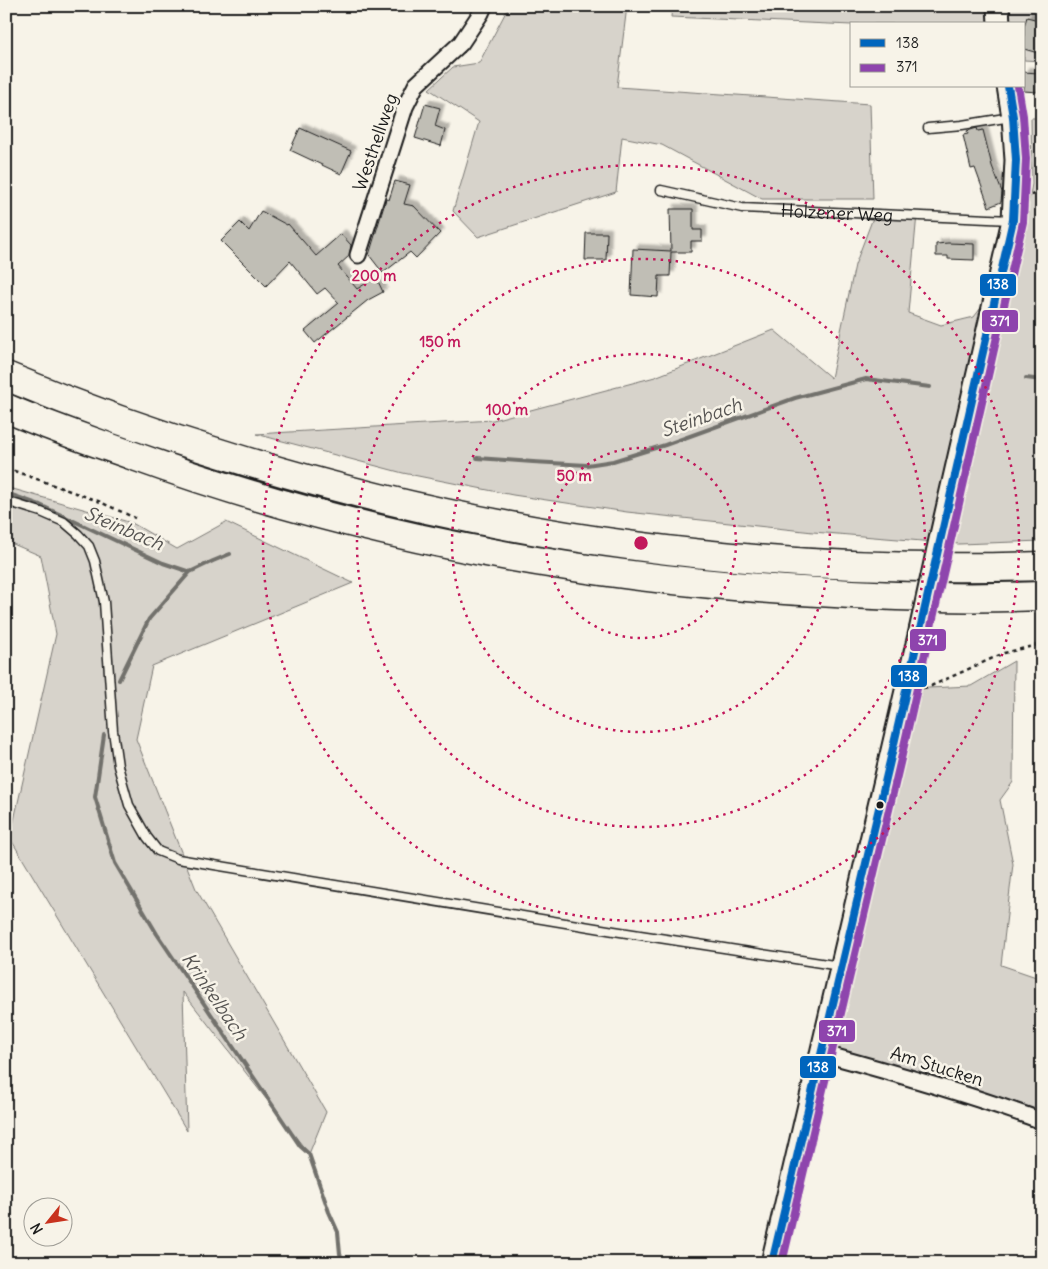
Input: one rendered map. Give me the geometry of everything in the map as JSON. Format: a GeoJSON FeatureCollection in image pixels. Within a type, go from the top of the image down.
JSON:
{"type":"FeatureCollection","features":[{"type":"Feature","properties":{"kind":"highway"},"geometry":{"type":"LineString","coordinates":[[6,376],[138,427],[280,472],[414,507],[506,526],[572,538],[674,552],[780,562],[975,568],[1042,566]]}},
{"type":"Feature","properties":{"kind":"highway"},"geometry":{"type":"LineString","coordinates":[[6,408],[174,471],[258,497],[321,515],[408,536],[503,556],[567,567],[674,581],[782,590],[893,597],[1042,596]]}},
{"type":"Feature","properties":{"kind":"main road"},"geometry":{"type":"LineString","coordinates":[[998,6],[999,22]]}},
{"type":"Feature","properties":{"kind":"main road"},"geometry":{"type":"LineString","coordinates":[[772,1263],[907,689],[1013,220],[1016,160],[1008,88]]}},
{"type":"Feature","properties":{"kind":"street","name":"Westhellweg"},"geometry":{"type":"LineString","coordinates":[[358,256],[404,107],[416,85],[462,42],[484,6]]}},
{"type":"Feature","properties":{"kind":"street","name":"Am Stucken"},"geometry":{"type":"LineString","coordinates":[[821,1053],[995,1103],[1042,1121]]}},
{"type":"Feature","properties":{"kind":"lane"},"geometry":{"type":"LineString","coordinates":[[928,128],[1012,117]]}},
{"type":"Feature","properties":{"kind":"lane","name":"Holzener Weg"},"geometry":{"type":"LineString","coordinates":[[661,190],[742,208],[1013,220]]}},
{"type":"Feature","properties":{"kind":"lane"},"geometry":{"type":"LineString","coordinates":[[6,501],[41,512],[64,522],[89,546],[95,561],[104,602],[113,731],[118,766],[129,805],[147,837],[158,851],[178,859],[614,931],[842,966]]}},
{"type":"Feature","properties":{"kind":"path"},"geometry":{"type":"LineString","coordinates":[[6,468],[98,501],[135,518]]}},
{"type":"Feature","properties":{"kind":"path"},"geometry":{"type":"LineString","coordinates":[[907,689],[917,690],[931,686],[1004,653],[1042,644]]}},
{"type":"Feature","properties":{"kind":"shaded area"},"geometry":{"type":"Polygon","coordinates":[[[509,6],[627,6],[617,87],[870,104],[873,199],[762,199],[662,145],[622,137],[616,192],[478,237],[453,211],[479,122],[429,89],[453,67],[479,63],[509,6]]]}},
{"type":"Feature","properties":{"kind":"shaded area"},"geometry":{"type":"Polygon","coordinates":[[[672,6],[1042,6],[1042,61],[1026,60],[1026,22],[850,22],[850,25],[671,17],[672,6]]]}},
{"type":"Feature","properties":{"kind":"shaded area"},"geometry":{"type":"Polygon","coordinates":[[[1031,118],[1042,118],[1042,541],[959,544],[813,532],[627,512],[513,495],[403,473],[256,434],[493,420],[655,377],[774,330],[831,378],[855,265],[876,210],[917,214],[908,313],[941,325],[974,317],[1019,258],[1032,184],[1031,118]]]}},
{"type":"Feature","properties":{"kind":"shaded area"},"geometry":{"type":"Polygon","coordinates":[[[6,487],[132,523],[177,549],[226,522],[353,583],[152,666],[136,739],[196,889],[326,1112],[309,1154],[183,992],[187,1131],[10,838],[56,634],[41,556],[6,541],[6,487]]]}},
{"type":"Feature","properties":{"kind":"shaded area"},"geometry":{"type":"Polygon","coordinates":[[[1014,661],[1013,782],[1000,800],[1013,864],[1001,965],[1042,979],[1042,1121],[821,1053],[907,689],[971,686],[1014,661]]]}},
{"type":"Feature","properties":{"kind":"building"},"geometry":{"type":"Polygon","coordinates":[[[1027,17],[1042,21],[1042,39],[1038,53],[1026,50],[1025,22],[1027,17]]]}},
{"type":"Feature","properties":{"kind":"building"},"geometry":{"type":"Polygon","coordinates":[[[1026,72],[1038,73],[1037,92],[1024,91],[1024,88],[1026,88],[1026,72]]]}},
{"type":"Feature","properties":{"kind":"building"},"geometry":{"type":"Polygon","coordinates":[[[425,104],[440,108],[435,126],[445,130],[441,146],[415,138],[425,104]]]}},
{"type":"Feature","properties":{"kind":"building"},"geometry":{"type":"Polygon","coordinates":[[[300,128],[351,151],[341,174],[290,150],[300,128]]]}},
{"type":"Feature","properties":{"kind":"building"},"geometry":{"type":"Polygon","coordinates":[[[977,128],[978,131],[983,130],[992,166],[1002,192],[1001,202],[989,207],[975,168],[971,169],[963,135],[968,134],[967,131],[977,128]]]}},
{"type":"Feature","properties":{"kind":"building"},"geometry":{"type":"Polygon","coordinates":[[[395,181],[410,185],[404,204],[414,206],[440,233],[416,258],[410,252],[383,273],[369,255],[386,199],[389,200],[395,181]]]}},
{"type":"Feature","properties":{"kind":"building"},"geometry":{"type":"Polygon","coordinates":[[[670,209],[693,209],[693,230],[702,230],[702,241],[691,241],[691,252],[671,252],[670,276],[659,276],[658,297],[631,295],[633,249],[671,251],[670,209]]]}},
{"type":"Feature","properties":{"kind":"building"},"geometry":{"type":"Polygon","coordinates":[[[261,211],[288,224],[316,256],[341,234],[351,245],[349,256],[338,266],[357,289],[376,277],[383,292],[368,300],[315,343],[305,331],[339,303],[325,288],[317,294],[290,261],[266,286],[221,241],[240,222],[249,231],[261,211]]]}},
{"type":"Feature","properties":{"kind":"building"},"geometry":{"type":"Polygon","coordinates":[[[586,233],[607,233],[606,260],[585,260],[586,233]]]}},
{"type":"Feature","properties":{"kind":"building"},"geometry":{"type":"Polygon","coordinates":[[[936,244],[974,244],[974,260],[948,259],[948,256],[936,256],[936,244]]]}},
{"type":"Feature","properties":{"kind":"waterway","name":"Steinbach"},"geometry":{"type":"LineString","coordinates":[[1026,378],[1042,380]]}},
{"type":"Feature","properties":{"kind":"waterway","name":"Steinbach"},"geometry":{"type":"LineString","coordinates":[[477,458],[587,465],[613,461],[665,445],[795,398],[866,379],[930,387]]}},
{"type":"Feature","properties":{"kind":"waterway","name":"Steinbach"},"geometry":{"type":"LineString","coordinates":[[6,493],[40,505],[163,563],[190,572],[230,554]]}},
{"type":"Feature","properties":{"kind":"waterway","name":"Krinkelbach"},"geometry":{"type":"LineString","coordinates":[[119,680],[149,619],[190,572]]}},
{"type":"Feature","properties":{"kind":"waterway","name":"Krinkelbach"},"geometry":{"type":"LineString","coordinates":[[104,735],[95,797],[115,863],[157,934],[300,1146],[309,1154],[338,1232],[340,1254],[344,1263]]}},
{"type":"Feature","properties":{"kind":"transit line","name":"138"},"geometry":{"type":"LineString","coordinates":[[772,1263],[891,757],[1013,220],[1016,160],[1013,117],[1008,88]]}},
{"type":"Feature","properties":{"kind":"transit line","name":"371"},"geometry":{"type":"LineString","coordinates":[[782,1263],[901,759],[1023,222],[1026,159],[1023,116],[1018,88]]}}]}
